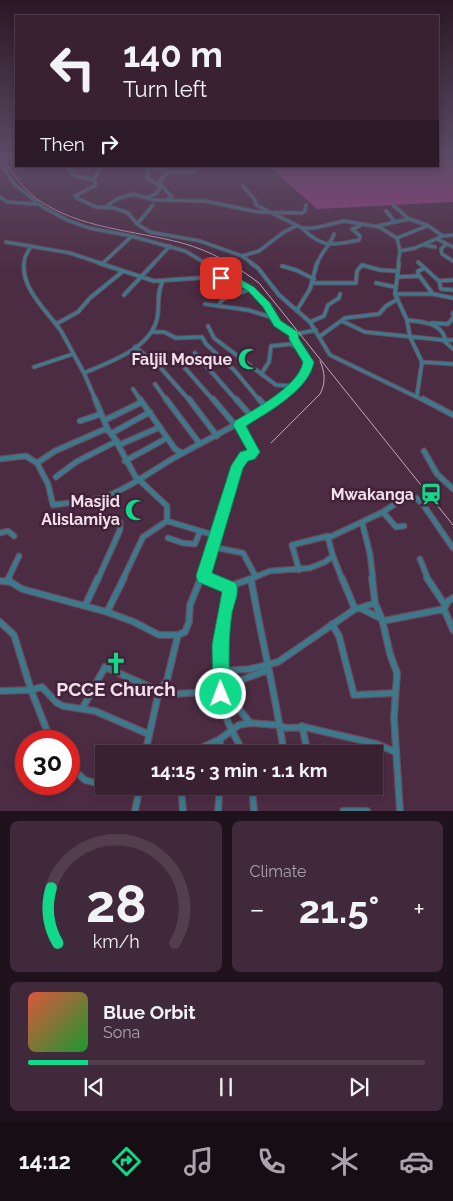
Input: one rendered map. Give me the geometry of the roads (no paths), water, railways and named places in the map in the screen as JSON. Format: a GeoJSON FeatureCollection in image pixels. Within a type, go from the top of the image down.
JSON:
{"type":"FeatureCollection","features":[{"type":"Feature","properties":{"kind":"street"},"geometry":{"type":"LineString","coordinates":[[0,197],[7,202],[37,204]]}},
{"type":"Feature","properties":{"kind":"street"},"geometry":{"type":"LineString","coordinates":[[29,197],[37,204],[67,220],[89,228],[132,236],[185,250],[228,276],[244,282],[267,306],[274,318],[285,330],[295,334],[316,330]]}},
{"type":"Feature","properties":{"kind":"street"},"geometry":{"type":"LineString","coordinates":[[76,197],[92,205],[128,213],[137,224],[155,233],[200,241],[242,256],[258,268],[279,294],[310,322],[325,349],[334,357],[417,395],[453,415]]}},
{"type":"Feature","properties":{"kind":"street"},"geometry":{"type":"LineString","coordinates":[[104,208],[112,201],[123,197]]}},
{"type":"Feature","properties":{"kind":"street"},"geometry":{"type":"LineString","coordinates":[[143,197],[166,200],[202,201],[269,213],[302,213],[305,212],[306,205]]}},
{"type":"Feature","properties":{"kind":"street"},"geometry":{"type":"LineString","coordinates":[[166,200],[172,197]]}},
{"type":"Feature","properties":{"kind":"street"},"geometry":{"type":"LineString","coordinates":[[252,197],[256,205],[302,228],[314,228],[340,221],[377,226],[409,219]]}},
{"type":"Feature","properties":{"kind":"street"},"geometry":{"type":"LineString","coordinates":[[137,224],[153,205]]}},
{"type":"Feature","properties":{"kind":"street"},"geometry":{"type":"LineString","coordinates":[[394,206],[409,219],[429,226],[443,236]]}},
{"type":"Feature","properties":{"kind":"street"},"geometry":{"type":"LineString","coordinates":[[386,211],[395,222]]}},
{"type":"Feature","properties":{"kind":"street"},"geometry":{"type":"LineString","coordinates":[[297,310],[314,281],[317,261],[326,247],[359,240],[359,235],[352,229],[364,225]]}},
{"type":"Feature","properties":{"kind":"street"},"geometry":{"type":"LineString","coordinates":[[242,256],[259,251],[284,232],[296,226]]}},
{"type":"Feature","properties":{"kind":"street"},"geometry":{"type":"LineString","coordinates":[[377,226],[390,232],[397,238],[400,251],[395,294],[407,320],[410,337],[422,362],[417,395]]}},
{"type":"Feature","properties":{"kind":"street"},"geometry":{"type":"LineString","coordinates":[[397,238],[429,226]]}},
{"type":"Feature","properties":{"kind":"street"},"geometry":{"type":"LineString","coordinates":[[302,228],[312,239],[330,245]]}},
{"type":"Feature","properties":{"kind":"street"},"geometry":{"type":"LineString","coordinates":[[330,245],[334,234]]}},
{"type":"Feature","properties":{"kind":"street"},"geometry":{"type":"LineString","coordinates":[[400,251],[424,245],[443,236],[453,235]]}},
{"type":"Feature","properties":{"kind":"street"},"geometry":{"type":"LineString","coordinates":[[104,262],[132,236]]}},
{"type":"Feature","properties":{"kind":"street"},"geometry":{"type":"LineString","coordinates":[[437,239],[453,247]]}},
{"type":"Feature","properties":{"kind":"street"},"geometry":{"type":"LineString","coordinates":[[6,242],[70,253],[122,271],[162,282],[228,276]]}},
{"type":"Feature","properties":{"kind":"street"},"geometry":{"type":"LineString","coordinates":[[446,244],[441,249],[442,254],[453,261]]}},
{"type":"Feature","properties":{"kind":"street"},"geometry":{"type":"LineString","coordinates":[[424,245],[435,247]]}},
{"type":"Feature","properties":{"kind":"street"},"geometry":{"type":"LineString","coordinates":[[31,246],[23,260],[26,279],[34,296],[56,324],[84,372],[101,414],[118,443],[125,461],[137,479],[168,506],[167,521]]}},
{"type":"Feature","properties":{"kind":"street"},"geometry":{"type":"LineString","coordinates":[[124,295],[170,246]]}},
{"type":"Feature","properties":{"kind":"street"},"geometry":{"type":"LineString","coordinates":[[418,262],[439,281],[441,289],[453,290]]}},
{"type":"Feature","properties":{"kind":"street"},"geometry":{"type":"LineString","coordinates":[[282,266],[296,270],[314,281],[324,284],[356,283],[357,271],[362,265],[380,270],[397,271]]}},
{"type":"Feature","properties":{"kind":"street"},"geometry":{"type":"LineString","coordinates":[[425,268],[418,270],[419,276],[433,294]]}},
{"type":"Feature","properties":{"kind":"street"},"geometry":{"type":"LineString","coordinates":[[56,324],[78,312],[90,298],[122,271]]}},
{"type":"Feature","properties":{"kind":"street"},"geometry":{"type":"LineString","coordinates":[[396,277],[419,276]]}},
{"type":"Feature","properties":{"kind":"street"},"geometry":{"type":"LineString","coordinates":[[439,281],[453,280]]}},
{"type":"Feature","properties":{"kind":"street"},"geometry":{"type":"LineString","coordinates":[[84,372],[134,347],[152,332],[157,318],[162,282]]}},
{"type":"Feature","properties":{"kind":"street"},"geometry":{"type":"LineString","coordinates":[[376,283],[395,288]]}},
{"type":"Feature","properties":{"kind":"street"},"geometry":{"type":"LineString","coordinates":[[218,306],[223,299],[251,289]]}},
{"type":"Feature","properties":{"kind":"street"},"geometry":{"type":"LineString","coordinates":[[310,322],[324,316],[328,304],[339,298],[340,294]]}},
{"type":"Feature","properties":{"kind":"street"},"geometry":{"type":"LineString","coordinates":[[395,294],[433,294],[453,298]]}},
{"type":"Feature","properties":{"kind":"street"},"geometry":{"type":"LineString","coordinates":[[319,338],[351,316],[379,314],[386,306],[398,299]]}},
{"type":"Feature","properties":{"kind":"street"},"geometry":{"type":"LineString","coordinates":[[206,304],[248,310],[274,318]]}},
{"type":"Feature","properties":{"kind":"street"},"geometry":{"type":"LineString","coordinates":[[407,320],[448,324],[453,315]]}},
{"type":"Feature","properties":{"kind":"street"},"geometry":{"type":"LineString","coordinates":[[342,321],[361,331],[453,340]]}},
{"type":"Feature","properties":{"kind":"street"},"geometry":{"type":"LineString","coordinates":[[432,323],[436,329],[444,332],[445,338],[443,340]]}},
{"type":"Feature","properties":{"kind":"street"},"geometry":{"type":"LineString","coordinates":[[208,326],[214,338],[276,385],[293,386]]}},
{"type":"Feature","properties":{"kind":"street"},"geometry":{"type":"LineString","coordinates":[[152,332],[164,332],[174,338],[202,337],[206,344],[235,371],[266,408]]}},
{"type":"Feature","properties":{"kind":"street"},"geometry":{"type":"LineString","coordinates":[[0,459],[26,456],[37,462],[48,484],[54,505],[109,495],[158,469],[182,453],[238,426],[266,408],[293,386],[309,365],[308,359],[294,339],[295,334]]}},
{"type":"Feature","properties":{"kind":"street"},"geometry":{"type":"LineString","coordinates":[[443,340],[453,349]]}},
{"type":"Feature","properties":{"kind":"street"},"geometry":{"type":"LineString","coordinates":[[261,374],[269,362],[271,346],[291,344],[301,351]]}},
{"type":"Feature","properties":{"kind":"street"},"geometry":{"type":"LineString","coordinates":[[134,347],[150,358],[173,380],[217,436]]}},
{"type":"Feature","properties":{"kind":"street"},"geometry":{"type":"LineString","coordinates":[[195,353],[251,416]]}},
{"type":"Feature","properties":{"kind":"street"},"geometry":{"type":"LineString","coordinates":[[34,367],[73,354]]}},
{"type":"Feature","properties":{"kind":"street"},"geometry":{"type":"LineString","coordinates":[[422,362],[453,364]]}},
{"type":"Feature","properties":{"kind":"street"},"geometry":{"type":"LineString","coordinates":[[0,581],[7,581],[22,589],[107,612],[160,634],[178,635],[185,632],[189,622],[190,606],[217,536],[239,462],[245,456],[254,452],[238,426],[184,368]]}},
{"type":"Feature","properties":{"kind":"street"},"geometry":{"type":"LineString","coordinates":[[155,384],[200,444]]}},
{"type":"Feature","properties":{"kind":"street"},"geometry":{"type":"LineString","coordinates":[[133,389],[167,438],[177,451],[182,453]]}},
{"type":"Feature","properties":{"kind":"street"},"geometry":{"type":"LineString","coordinates":[[105,420],[142,402]]}},
{"type":"Feature","properties":{"kind":"street"},"geometry":{"type":"LineString","coordinates":[[37,462],[62,448],[103,430],[110,431],[150,412]]}},
{"type":"Feature","properties":{"kind":"street"},"geometry":{"type":"LineString","coordinates":[[80,421],[101,414]]}},
{"type":"Feature","properties":{"kind":"street"},"geometry":{"type":"LineString","coordinates":[[56,477],[76,462],[160,427]]}},
{"type":"Feature","properties":{"kind":"street"},"geometry":{"type":"LineString","coordinates":[[125,461],[167,438]]}},
{"type":"Feature","properties":{"kind":"street"},"geometry":{"type":"LineString","coordinates":[[424,451],[437,474],[453,490]]}},
{"type":"Feature","properties":{"kind":"street"},"geometry":{"type":"LineString","coordinates":[[453,548],[416,498],[404,498],[384,512],[328,538],[333,556],[357,609],[382,620],[444,607],[453,598]]}},
{"type":"Feature","properties":{"kind":"street"},"geometry":{"type":"LineString","coordinates":[[384,512],[396,527],[404,526]]}},
{"type":"Feature","properties":{"kind":"street"},"geometry":{"type":"LineString","coordinates":[[167,521],[217,536]]}},
{"type":"Feature","properties":{"kind":"street"},"geometry":{"type":"LineString","coordinates":[[107,612],[143,537],[167,521]]}},
{"type":"Feature","properties":{"kind":"street"},"geometry":{"type":"LineString","coordinates":[[85,606],[120,530],[120,522]]}},
{"type":"Feature","properties":{"kind":"street"},"geometry":{"type":"LineString","coordinates":[[362,522],[370,554],[375,603],[382,620],[397,674],[394,718],[400,811]]}},
{"type":"Feature","properties":{"kind":"street"},"geometry":{"type":"LineString","coordinates":[[0,533],[8,531],[14,536]]}},
{"type":"Feature","properties":{"kind":"street"},"geometry":{"type":"LineString","coordinates":[[168,538],[195,544],[200,531]]}},
{"type":"Feature","properties":{"kind":"street"},"geometry":{"type":"LineString","coordinates":[[299,570],[292,545],[328,536]]}},
{"type":"Feature","properties":{"kind":"street"},"geometry":{"type":"LineString","coordinates":[[213,547],[243,553],[253,578],[283,745]]}},
{"type":"Feature","properties":{"kind":"street"},"geometry":{"type":"LineString","coordinates":[[7,581],[20,556]]}},
{"type":"Feature","properties":{"kind":"street"},"geometry":{"type":"LineString","coordinates":[[240,745],[238,738],[231,730],[221,693],[220,645],[225,611],[231,588],[272,571],[299,570],[322,566],[333,556]]}},
{"type":"Feature","properties":{"kind":"street"},"geometry":{"type":"LineString","coordinates":[[420,560],[425,575],[444,607],[453,630]]}},
{"type":"Feature","properties":{"kind":"street"},"geometry":{"type":"LineString","coordinates":[[203,576],[231,588]]}},
{"type":"Feature","properties":{"kind":"street"},"geometry":{"type":"LineString","coordinates":[[221,693],[236,682],[278,662],[357,609],[375,603]]}},
{"type":"Feature","properties":{"kind":"street"},"geometry":{"type":"LineString","coordinates":[[0,622],[14,634],[31,690],[47,730]]}},
{"type":"Feature","properties":{"kind":"street"},"geometry":{"type":"LineString","coordinates":[[332,624],[339,636],[354,695],[395,693]]}},
{"type":"Feature","properties":{"kind":"street"},"geometry":{"type":"LineString","coordinates":[[147,745],[158,691],[167,680],[178,635]]}},
{"type":"Feature","properties":{"kind":"street"},"geometry":{"type":"LineString","coordinates":[[82,709],[104,667],[158,691],[175,694],[203,691],[221,693],[233,701],[250,723]]}},
{"type":"Feature","properties":{"kind":"street"},"geometry":{"type":"LineString","coordinates":[[221,671],[268,668]]}},
{"type":"Feature","properties":{"kind":"street"},"geometry":{"type":"LineString","coordinates":[[0,692],[31,690],[42,687],[57,703],[95,712],[148,734]]}},
{"type":"Feature","properties":{"kind":"street"},"geometry":{"type":"LineString","coordinates":[[207,745],[242,724],[277,724],[281,727],[302,726],[377,744],[395,752]]}},
{"type":"Feature","properties":{"kind":"street"},"geometry":{"type":"LineString","coordinates":[[302,726],[307,745]]}},
{"type":"Feature","properties":{"kind":"street"},"geometry":{"type":"LineString","coordinates":[[220,739],[220,745]]}},
{"type":"Feature","properties":{"kind":"street"},"geometry":{"type":"LineString","coordinates":[[80,776],[85,780],[95,783]]}},
{"type":"Feature","properties":{"kind":"street"},"geometry":{"type":"LineString","coordinates":[[135,811],[139,795]]}},
{"type":"Feature","properties":{"kind":"street"},"geometry":{"type":"LineString","coordinates":[[182,795],[183,811]]}},
{"type":"Feature","properties":{"kind":"street"},"geometry":{"type":"LineString","coordinates":[[218,811],[219,795]]}},
{"type":"Feature","properties":{"kind":"street"},"geometry":{"type":"LineString","coordinates":[[253,795],[254,811]]}},
{"type":"Feature","properties":{"kind":"street"},"geometry":{"type":"LineString","coordinates":[[342,811],[364,811]]}},
{"type":"Feature","properties":{"kind":"railway"},"geometry":{"type":"LineString","coordinates":[[35,197],[54,209],[89,223],[193,246],[222,259],[259,283],[453,525]]}},
{"type":"Feature","properties":{"kind":"railway"},"geometry":{"type":"LineString","coordinates":[[271,443],[320,394],[324,378],[320,361]]}},
{"type":"Feature","properties":{"kind":"place","name":"Faljil Mosque"},"geometry":{"type":"Point","coordinates":[249,359]}},
{"type":"Feature","properties":{"kind":"place","name":"Mwakanga"},"geometry":{"type":"Point","coordinates":[431,494]}},
{"type":"Feature","properties":{"kind":"place","name":"Masjid Alislamiya"},"geometry":{"type":"Point","coordinates":[136,510]}},
{"type":"Feature","properties":{"kind":"place","name":"PCCE Church"},"geometry":{"type":"Point","coordinates":[116,663]}}]}
